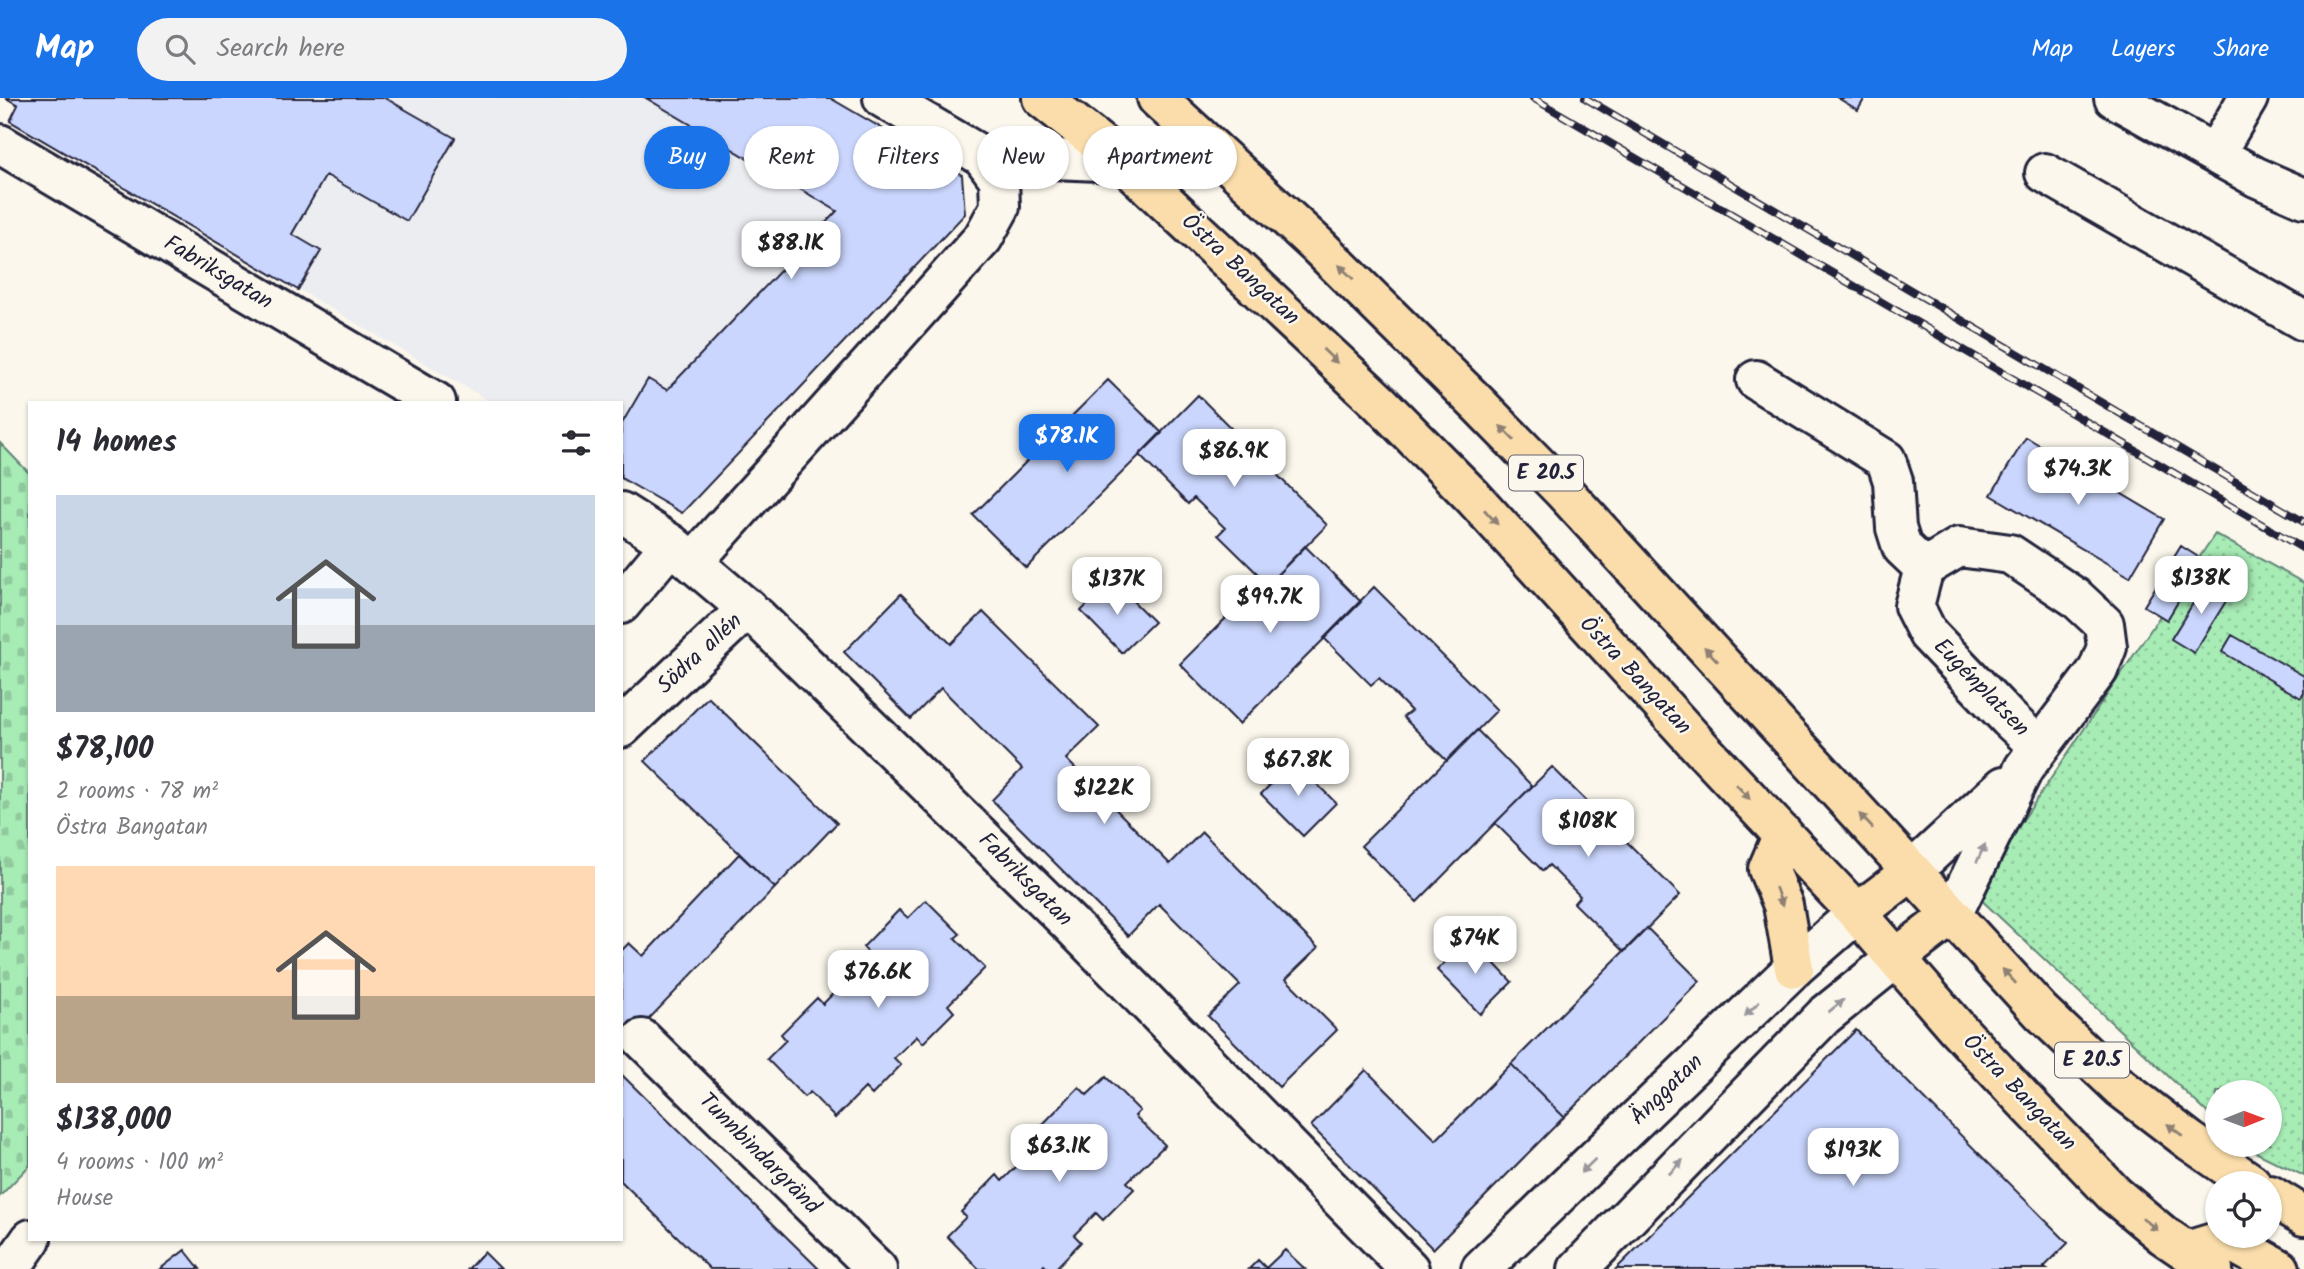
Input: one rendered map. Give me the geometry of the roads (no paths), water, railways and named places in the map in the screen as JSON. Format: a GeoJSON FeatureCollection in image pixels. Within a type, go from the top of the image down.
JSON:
{"type":"FeatureCollection","features":[{"type":"Feature","properties":{"kind":"main road","name":"Östra Bangatan"},"geometry":{"type":"LineString","coordinates":[[1042,98],[1083,130]]}},
{"type":"Feature","properties":{"kind":"main road","name":"E 20.5"},"geometry":{"type":"LineString","coordinates":[[1157,98],[1328,256],[1563,491],[2041,1012],[2121,1088],[2234,1171]]}},
{"type":"Feature","properties":{"kind":"main road","name":"Östra Bangatan"},"geometry":{"type":"LineString","coordinates":[[1152,189],[1379,402],[1473,497],[1594,632],[1857,913],[1956,1027],[2115,1195],[2163,1235],[2200,1260]]}},
{"type":"Feature","properties":{"kind":"main road"},"geometry":{"type":"LineString","coordinates":[[1783,834],[1768,869],[1783,905],[1794,968]]}},
{"type":"Feature","properties":{"kind":"main road"},"geometry":{"type":"LineString","coordinates":[[1857,913],[1912,871]]}},
{"type":"Feature","properties":{"kind":"main road"},"geometry":{"type":"LineString","coordinates":[[1896,958],[1952,915]]}},
{"type":"Feature","properties":{"kind":"main road"},"geometry":{"type":"LineString","coordinates":[[2282,1202],[2304,1216]]}},
{"type":"Feature","properties":{"kind":"main road"},"geometry":{"type":"LineString","coordinates":[[2200,1260],[2226,1239],[2280,1269]]}},
{"type":"Feature","properties":{"kind":"street"},"geometry":{"type":"LineString","coordinates":[[883,98],[977,153]]}},
{"type":"Feature","properties":{"kind":"street"},"geometry":{"type":"LineString","coordinates":[[2113,98],[2256,177],[2304,198]]}},
{"type":"Feature","properties":{"kind":"street"},"geometry":{"type":"LineString","coordinates":[[2215,154],[2248,98]]}},
{"type":"Feature","properties":{"kind":"street","name":"Fabriksgatan"},"geometry":{"type":"LineString","coordinates":[[0,144],[434,401]]}},
{"type":"Feature","properties":{"kind":"street"},"geometry":{"type":"LineString","coordinates":[[2045,173],[2304,321]]}},
{"type":"Feature","properties":{"kind":"street"},"geometry":{"type":"LineString","coordinates":[[623,602],[682,553],[984,238],[1000,207],[999,189]]}},
{"type":"Feature","properties":{"kind":"street"},"geometry":{"type":"LineString","coordinates":[[1756,380],[1886,460],[1893,481],[1896,528],[1902,547],[1924,568]]}},
{"type":"Feature","properties":{"kind":"street","name":"Fabriksgatan"},"geometry":{"type":"LineString","coordinates":[[623,513],[682,553],[748,608],[1070,925],[1409,1269]]}},
{"type":"Feature","properties":{"kind":"street","name":"Eugénplatsen"},"geometry":{"type":"LineString","coordinates":[[1912,871],[2031,757],[2098,670],[2107,647],[2105,624],[2076,598],[2010,554],[1959,547],[1924,568],[1914,606],[1928,634],[2009,719],[2031,757]]}},
{"type":"Feature","properties":{"kind":"street","name":"Södra allén"},"geometry":{"type":"LineString","coordinates":[[623,726],[748,608]]}},
{"type":"Feature","properties":{"kind":"street","name":"Eugénplatsen"},"geometry":{"type":"LineString","coordinates":[[1952,915],[2031,757]]}},
{"type":"Feature","properties":{"kind":"street","name":"Änggatan"},"geometry":{"type":"LineString","coordinates":[[1480,1269],[1794,968],[1857,913]]}},
{"type":"Feature","properties":{"kind":"street"},"geometry":{"type":"LineString","coordinates":[[1578,1269],[1824,1016],[1896,958]]}},
{"type":"Feature","properties":{"kind":"street","name":"Tunnbindargränd"},"geometry":{"type":"LineString","coordinates":[[642,1038],[877,1269]]}},
{"type":"Feature","properties":{"kind":"street"},"geometry":{"type":"LineString","coordinates":[[10,1269],[31,1241]]}},
{"type":"Feature","properties":{"kind":"railway"},"geometry":{"type":"LineString","coordinates":[[1533,98],[2304,549]]}},
{"type":"Feature","properties":{"kind":"railway"},"geometry":{"type":"LineString","coordinates":[[1585,98],[2304,522]]}}]}
